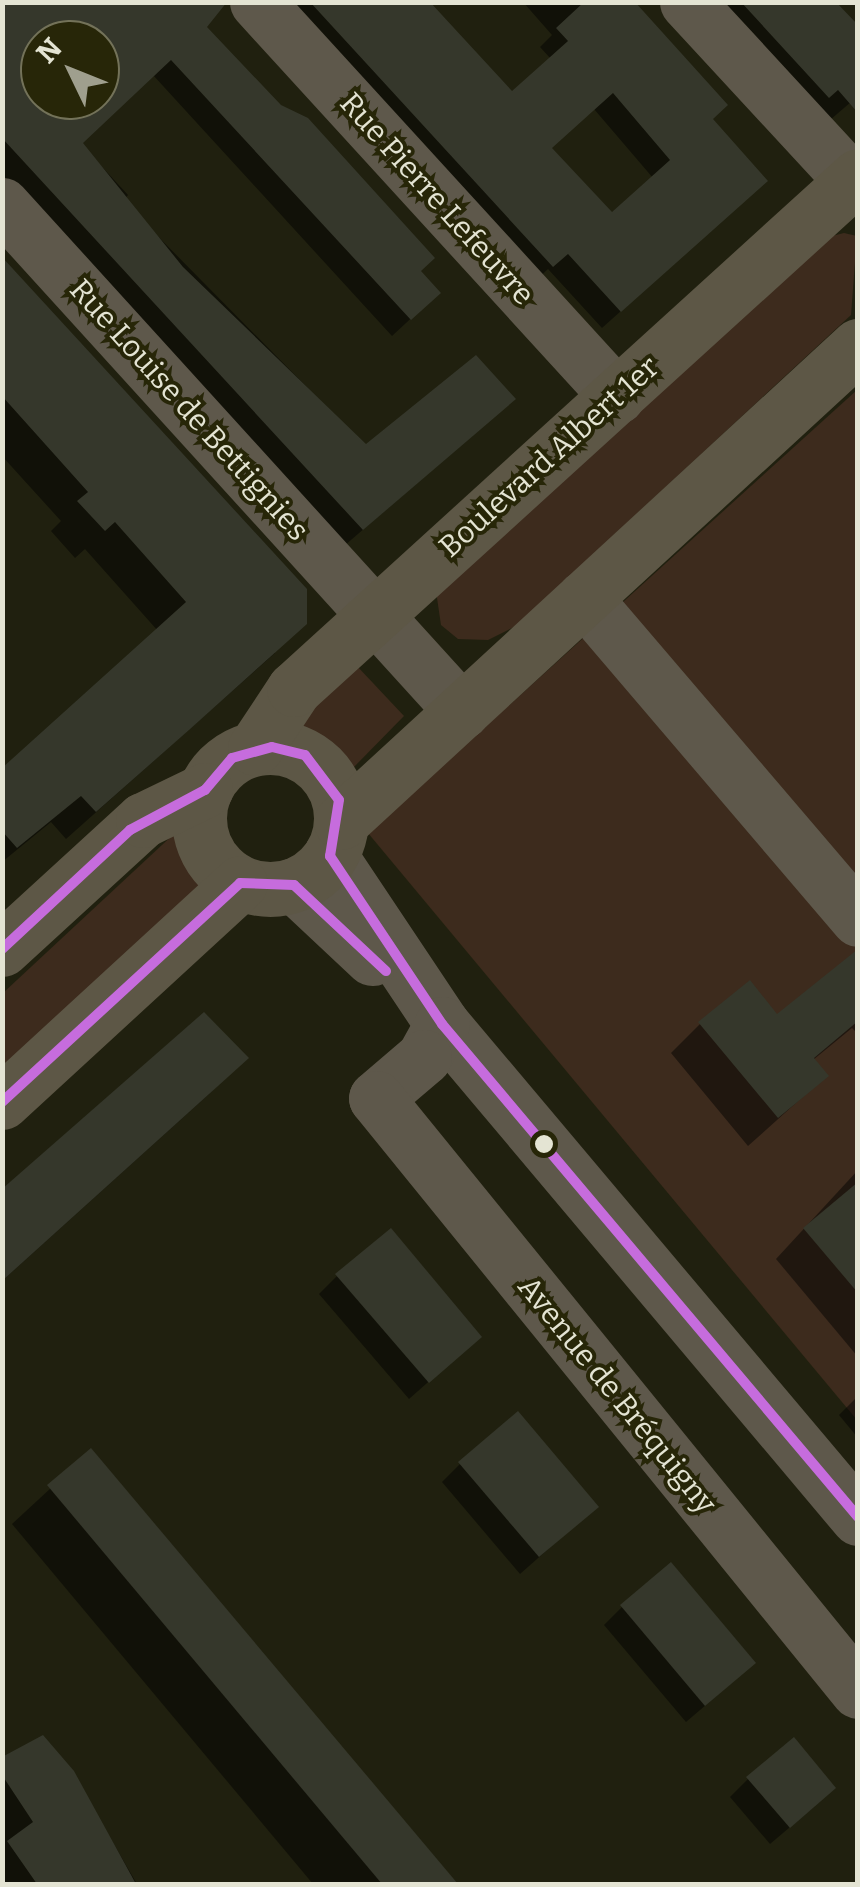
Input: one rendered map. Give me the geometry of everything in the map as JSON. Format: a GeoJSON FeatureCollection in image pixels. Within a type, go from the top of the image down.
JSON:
{"type":"FeatureCollection","features":[{"type":"Feature","properties":{"kind":"main road","name":"Boulevard Albert 1er"},"geometry":{"type":"LineString","coordinates":[[254,748],[294,689],[856,182]]}},
{"type":"Feature","properties":{"kind":"main road"},"geometry":{"type":"LineString","coordinates":[[2,1102],[240,883],[322,854],[462,711],[858,346]]}},
{"type":"Feature","properties":{"kind":"main road"},"geometry":{"type":"LineString","coordinates":[[2,950],[142,820],[205,790],[232,758],[254,748],[305,755],[329,778],[322,854]]}},
{"type":"Feature","properties":{"kind":"main road"},"geometry":{"type":"LineString","coordinates":[[205,790],[199,828],[207,851],[240,883]]}},
{"type":"Feature","properties":{"kind":"street","name":"Rue Pierre Lefeuvre"},"geometry":{"type":"LineString","coordinates":[[257,2],[616,396]]}},
{"type":"Feature","properties":{"kind":"street"},"geometry":{"type":"LineString","coordinates":[[687,2],[856,182]]}},
{"type":"Feature","properties":{"kind":"street","name":"Rue Louise de Bettignies"},"geometry":{"type":"LineString","coordinates":[[2,205],[462,711]]}},
{"type":"Feature","properties":{"kind":"street"},"geometry":{"type":"LineString","coordinates":[[584,598],[858,920]]}},
{"type":"Feature","properties":{"kind":"street"},"geometry":{"type":"LineString","coordinates":[[322,854],[442,1024],[858,1518]]}},
{"type":"Feature","properties":{"kind":"street","name":"Avenue de Bréquigny"},"geometry":{"type":"LineString","coordinates":[[442,1024],[424,1056],[376,1098],[858,1691]]}},
{"type":"Feature","properties":{"kind":"shaded area"},"geometry":{"type":"Polygon","coordinates":[[[844,233],[857,236],[851,315],[516,626],[488,640],[458,639],[441,625],[436,591],[820,239],[844,233]]]}},
{"type":"Feature","properties":{"kind":"shaded area"},"geometry":{"type":"Polygon","coordinates":[[[857,390],[857,1420],[368,833],[857,390]]]}},
{"type":"Feature","properties":{"kind":"shaded area"},"geometry":{"type":"Polygon","coordinates":[[[357,666],[404,716],[353,768],[295,725],[357,666]]]}},
{"type":"Feature","properties":{"kind":"shaded area"},"geometry":{"type":"Polygon","coordinates":[[[177,831],[211,881],[3,1071],[3,993],[177,831]]]}},
{"type":"Feature","properties":{"kind":"building"},"geometry":{"type":"Polygon","coordinates":[[[2,2],[227,2],[207,27],[281,105],[308,118],[435,258],[421,271],[441,293],[411,320],[171,60],[120,108],[120,20],[20,20],[20,120],[107,120],[83,143],[183,267],[366,444],[476,355],[516,399],[363,530],[2,138],[2,2]]]}},
{"type":"Feature","properties":{"kind":"building"},"geometry":{"type":"Polygon","coordinates":[[[310,2],[430,2],[512,91],[568,41],[556,28],[584,2],[635,2],[728,105],[713,119],[768,181],[621,312],[568,254],[553,267],[310,2]],[[613,93],[552,148],[612,212],[670,160],[613,93]]]}},
{"type":"Feature","properties":{"kind":"building"},"geometry":{"type":"Polygon","coordinates":[[[741,2],[836,2],[858,25],[858,113],[838,90],[829,98],[741,2]]]}},
{"type":"Feature","properties":{"kind":"building"},"geometry":{"type":"Polygon","coordinates":[[[2,257],[307,589],[307,624],[189,730],[96,812],[81,796],[17,848],[2,831],[2,768],[186,602],[115,522],[105,531],[77,501],[88,492],[2,396],[2,257]]]}},
{"type":"Feature","properties":{"kind":"building"},"geometry":{"type":"Polygon","coordinates":[[[858,949],[858,1021],[814,1058],[829,1076],[778,1118],[698,1022],[750,980],[777,1014],[858,949]]]}},
{"type":"Feature","properties":{"kind":"building"},"geometry":{"type":"Polygon","coordinates":[[[204,1012],[249,1058],[2,1281],[2,1189],[204,1012]]]}},
{"type":"Feature","properties":{"kind":"building"},"geometry":{"type":"Polygon","coordinates":[[[858,1182],[858,1293],[803,1228],[858,1182]]]}},
{"type":"Feature","properties":{"kind":"building"},"geometry":{"type":"Polygon","coordinates":[[[391,1228],[482,1337],[429,1383],[335,1274],[391,1228]]]}},
{"type":"Feature","properties":{"kind":"building"},"geometry":{"type":"Polygon","coordinates":[[[518,1411],[599,1507],[539,1557],[458,1462],[518,1411]]]}},
{"type":"Feature","properties":{"kind":"building"},"geometry":{"type":"Polygon","coordinates":[[[91,1448],[458,1884],[382,1884],[47,1485],[91,1448]]]}},
{"type":"Feature","properties":{"kind":"building"},"geometry":{"type":"Polygon","coordinates":[[[671,1562],[756,1663],[705,1706],[620,1605],[671,1562]]]}},
{"type":"Feature","properties":{"kind":"building"},"geometry":{"type":"Polygon","coordinates":[[[43,1735],[74,1771],[136,1884],[37,1884],[7,1841],[33,1822],[2,1775],[2,1757],[43,1735]]]}},
{"type":"Feature","properties":{"kind":"building"},"geometry":{"type":"Polygon","coordinates":[[[794,1737],[836,1788],[790,1828],[746,1777],[794,1737]]]}},
{"type":"Feature","properties":{"kind":"transit line"},"geometry":{"type":"LineString","coordinates":[[2,949],[130,830],[205,790],[232,758],[272,747],[305,755],[339,800],[330,856],[442,1024],[858,1517]]}},
{"type":"Feature","properties":{"kind":"transit line"},"geometry":{"type":"LineString","coordinates":[[2,1102],[240,883],[294,885],[386,971]]}}]}
